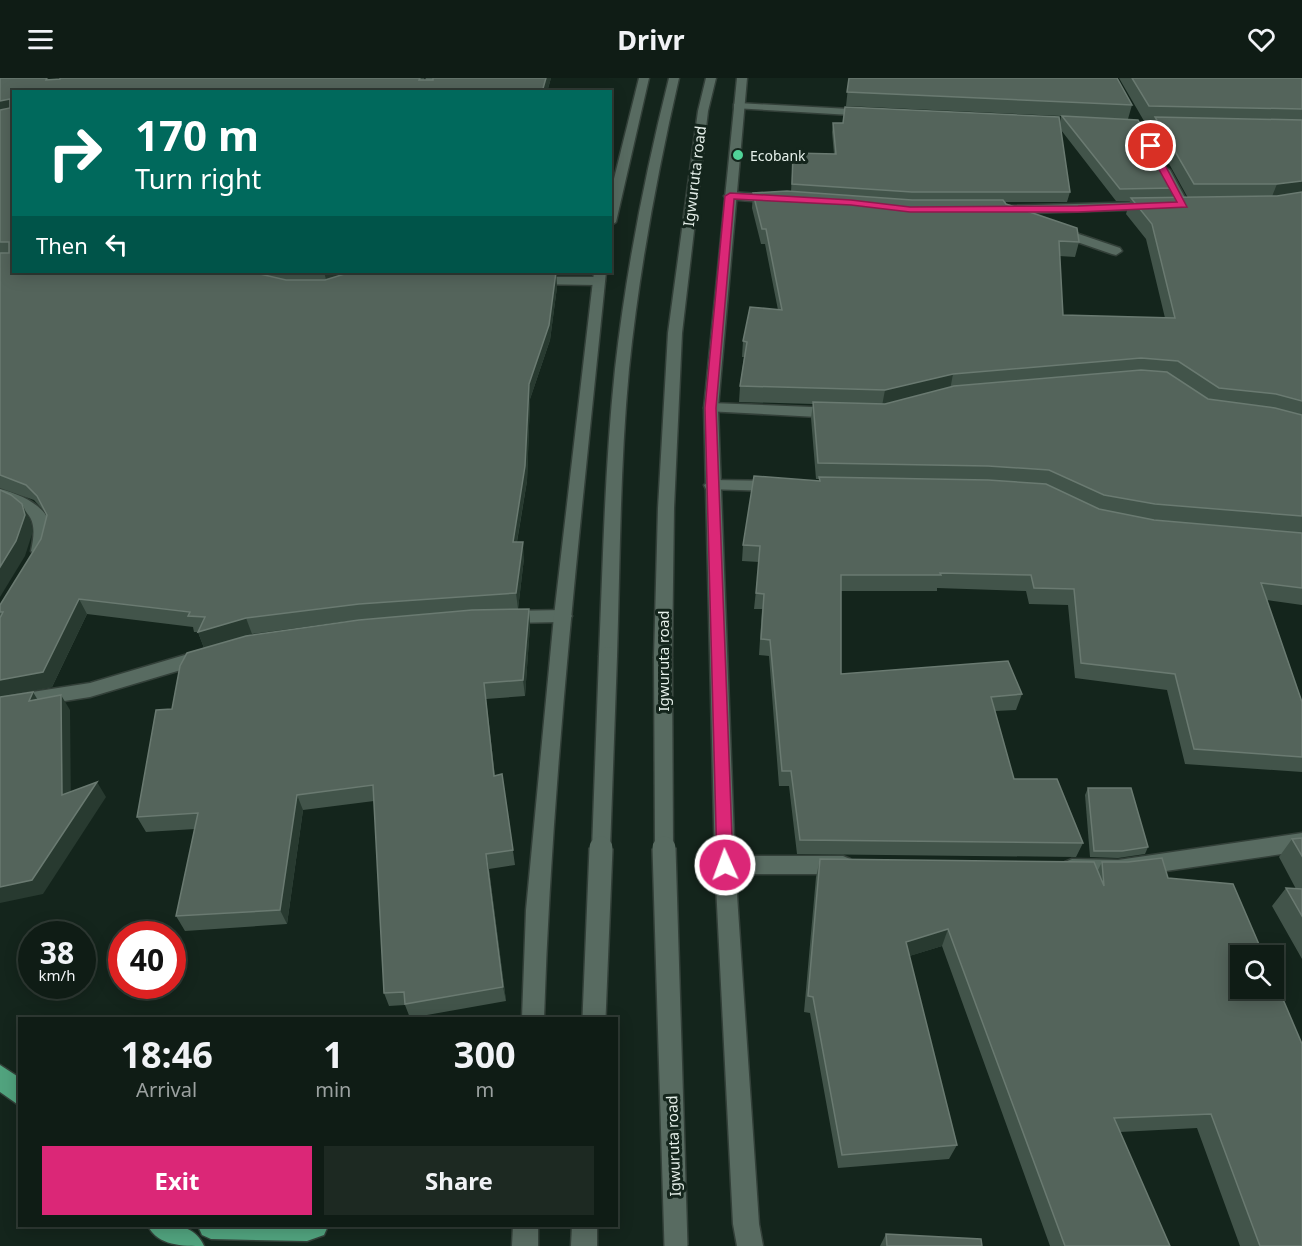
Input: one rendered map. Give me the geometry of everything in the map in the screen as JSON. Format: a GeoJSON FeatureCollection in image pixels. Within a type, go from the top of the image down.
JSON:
{"type":"FeatureCollection","features":[{"type":"Feature","properties":{"kind":"main road"},"geometry":{"type":"LineString","coordinates":[[0,1076],[18,1092]]}},
{"type":"Feature","properties":{"kind":"main road"},"geometry":{"type":"LineString","coordinates":[[162,1227],[191,1246]]}},
{"type":"Feature","properties":{"kind":"main road"},"geometry":{"type":"LineString","coordinates":[[260,1227],[311,1227]]}},
{"type":"Feature","properties":{"kind":"street"},"geometry":{"type":"LineString","coordinates":[[612,214],[644,78]]}},
{"type":"Feature","properties":{"kind":"street"},"geometry":{"type":"LineString","coordinates":[[594,1017],[614,496],[626,331],[637,256],[674,78]]}},
{"type":"Feature","properties":{"kind":"street","name":"Igwuruta road"},"geometry":{"type":"LineString","coordinates":[[676,1246],[664,874],[663,657],[666,519],[675,333],[703,111],[711,78]]}},
{"type":"Feature","properties":{"kind":"street"},"geometry":{"type":"LineString","coordinates":[[742,78],[711,408],[725,865],[746,1224],[750,1246]]}},
{"type":"Feature","properties":{"kind":"street"},"geometry":{"type":"LineString","coordinates":[[738,106],[878,114]]}},
{"type":"Feature","properties":{"kind":"street"},"geometry":{"type":"LineString","coordinates":[[1106,124],[1186,127]]}},
{"type":"Feature","properties":{"kind":"street"},"geometry":{"type":"LineString","coordinates":[[1116,251],[989,210],[1178,205],[1156,156]]}},
{"type":"Feature","properties":{"kind":"street"},"geometry":{"type":"LineString","coordinates":[[730,196],[785,199]]}},
{"type":"Feature","properties":{"kind":"street"},"geometry":{"type":"LineString","coordinates":[[515,280],[599,276],[537,910],[533,1017]]}},
{"type":"Feature","properties":{"kind":"street"},"geometry":{"type":"LineString","coordinates":[[711,408],[856,413]]}},
{"type":"Feature","properties":{"kind":"street"},"geometry":{"type":"LineString","coordinates":[[712,485],[795,486]]}},
{"type":"Feature","properties":{"kind":"street"},"geometry":{"type":"LineString","coordinates":[[0,495],[23,501],[38,515],[45,530],[39,554],[33,562]]}},
{"type":"Feature","properties":{"kind":"street"},"geometry":{"type":"LineString","coordinates":[[486,618],[564,616]]}},
{"type":"Feature","properties":{"kind":"street"},"geometry":{"type":"LineString","coordinates":[[0,704],[90,690],[219,652]]}},
{"type":"Feature","properties":{"kind":"street"},"geometry":{"type":"LineString","coordinates":[[1048,868],[1118,869],[1302,842]]}},
{"type":"Feature","properties":{"kind":"street"},"geometry":{"type":"LineString","coordinates":[[725,865],[862,865]]}},
{"type":"Feature","properties":{"kind":"street"},"geometry":{"type":"LineString","coordinates":[[525,1246],[526,1227]]}},
{"type":"Feature","properties":{"kind":"street"},"geometry":{"type":"LineString","coordinates":[[584,1246],[585,1227]]}},
{"type":"Feature","properties":{"kind":"building"},"geometry":{"type":"Polygon","coordinates":[[[0,78],[47,78],[46,80],[60,78],[420,78],[419,80],[433,80],[433,78],[546,78],[543,90],[12,90],[12,273],[246,273],[286,280],[325,280],[348,273],[556,273],[549,325],[529,384],[525,466],[513,542],[523,542],[516,593],[359,604],[246,618],[198,632],[205,617],[188,616],[190,612],[79,599],[43,672],[0,680],[0,618],[3,612],[0,612],[0,605],[41,539],[47,515],[37,496],[26,485],[0,475],[0,253],[9,253],[9,242],[0,242],[0,110],[10,108],[10,99],[0,101],[0,78]]]}},
{"type":"Feature","properties":{"kind":"building"},"geometry":{"type":"Polygon","coordinates":[[[849,78],[1117,78],[1132,105],[847,92],[849,78]]]}},
{"type":"Feature","properties":{"kind":"building"},"geometry":{"type":"Polygon","coordinates":[[[1132,78],[1302,78],[1302,109],[1149,106],[1132,78]]]}},
{"type":"Feature","properties":{"kind":"building"},"geometry":{"type":"Polygon","coordinates":[[[845,107],[1059,117],[1070,192],[912,192],[792,184],[793,153],[836,154],[833,123],[843,123],[845,107]]]}},
{"type":"Feature","properties":{"kind":"building"},"geometry":{"type":"Polygon","coordinates":[[[1062,116],[1138,120],[1175,188],[1120,189],[1062,116]]]}},
{"type":"Feature","properties":{"kind":"building"},"geometry":{"type":"Polygon","coordinates":[[[1155,117],[1302,120],[1302,181],[1277,184],[1194,184],[1155,117]]]}},
{"type":"Feature","properties":{"kind":"building"},"geometry":{"type":"Polygon","coordinates":[[[787,191],[912,200],[1003,200],[1006,204],[1077,228],[1079,242],[1059,241],[1063,315],[1175,318],[1152,224],[1131,198],[1277,196],[1302,192],[1302,401],[1276,394],[1219,388],[1178,361],[1141,358],[953,374],[885,390],[740,386],[747,342],[743,341],[750,307],[782,310],[766,229],[762,229],[753,193],[787,191]]]}},
{"type":"Feature","properties":{"kind":"building"},"geometry":{"type":"Polygon","coordinates":[[[1141,370],[1167,372],[1208,399],[1275,408],[1302,415],[1302,516],[1155,504],[1104,495],[1049,470],[988,466],[818,463],[813,402],[885,404],[954,386],[1141,370]]]}},
{"type":"Feature","properties":{"kind":"building"},"geometry":{"type":"Polygon","coordinates":[[[754,476],[820,481],[819,477],[988,480],[1046,484],[1099,509],[1154,520],[1302,533],[1302,588],[1261,583],[1302,702],[1302,757],[1194,749],[1175,674],[1081,663],[1074,589],[1034,588],[1031,575],[940,573],[941,575],[841,575],[841,674],[1008,661],[1022,694],[991,697],[1014,779],[1057,779],[1083,843],[800,840],[791,771],[782,771],[770,640],[761,639],[764,594],[756,593],[760,546],[743,545],[754,476]]]}},
{"type":"Feature","properties":{"kind":"building"},"geometry":{"type":"Polygon","coordinates":[[[0,490],[22,504],[25,515],[16,541],[0,567],[0,490]]]}},
{"type":"Feature","properties":{"kind":"building"},"geometry":{"type":"Polygon","coordinates":[[[529,609],[523,680],[484,683],[494,776],[502,774],[513,850],[486,854],[503,987],[405,1004],[404,992],[384,993],[373,785],[297,795],[280,910],[176,916],[198,813],[137,817],[156,710],[172,709],[180,666],[187,653],[246,636],[359,620],[472,610],[529,609]]]}},
{"type":"Feature","properties":{"kind":"building"},"geometry":{"type":"Polygon","coordinates":[[[33,692],[29,701],[61,695],[62,795],[97,782],[32,880],[0,887],[0,697],[33,692]]]}},
{"type":"Feature","properties":{"kind":"building"},"geometry":{"type":"Polygon","coordinates":[[[1088,788],[1131,788],[1148,847],[1122,851],[1094,851],[1088,788]]]}},
{"type":"Feature","properties":{"kind":"building"},"geometry":{"type":"Polygon","coordinates":[[[1302,838],[1302,856],[1292,839],[1302,838]]]}},
{"type":"Feature","properties":{"kind":"building"},"geometry":{"type":"Polygon","coordinates":[[[1162,858],[1168,878],[1233,884],[1259,945],[1230,945],[1230,999],[1283,999],[1302,1044],[1302,1246],[1260,1246],[1211,1114],[1114,1118],[1170,1246],[1065,1246],[948,929],[906,942],[957,1145],[842,1155],[813,997],[808,996],[820,859],[1094,862],[1104,886],[1102,862],[1162,858]]]}},
{"type":"Feature","properties":{"kind":"building"},"geometry":{"type":"Polygon","coordinates":[[[1286,888],[1302,889],[1302,916],[1286,888]]]}},
{"type":"Feature","properties":{"kind":"building"},"geometry":{"type":"Polygon","coordinates":[[[886,1234],[981,1239],[982,1246],[887,1246],[886,1234]]]}},
{"type":"Feature","properties":{"kind":"place","name":"Ecobank"},"geometry":{"type":"Point","coordinates":[738,155]}},
{"type":"Feature","properties":{"kind":"route"},"geometry":{"type":"LineString","coordinates":[[725,865],[711,408],[730,196],[851,202],[910,209],[1078,209],[1183,205],[1151,146]]}}]}
